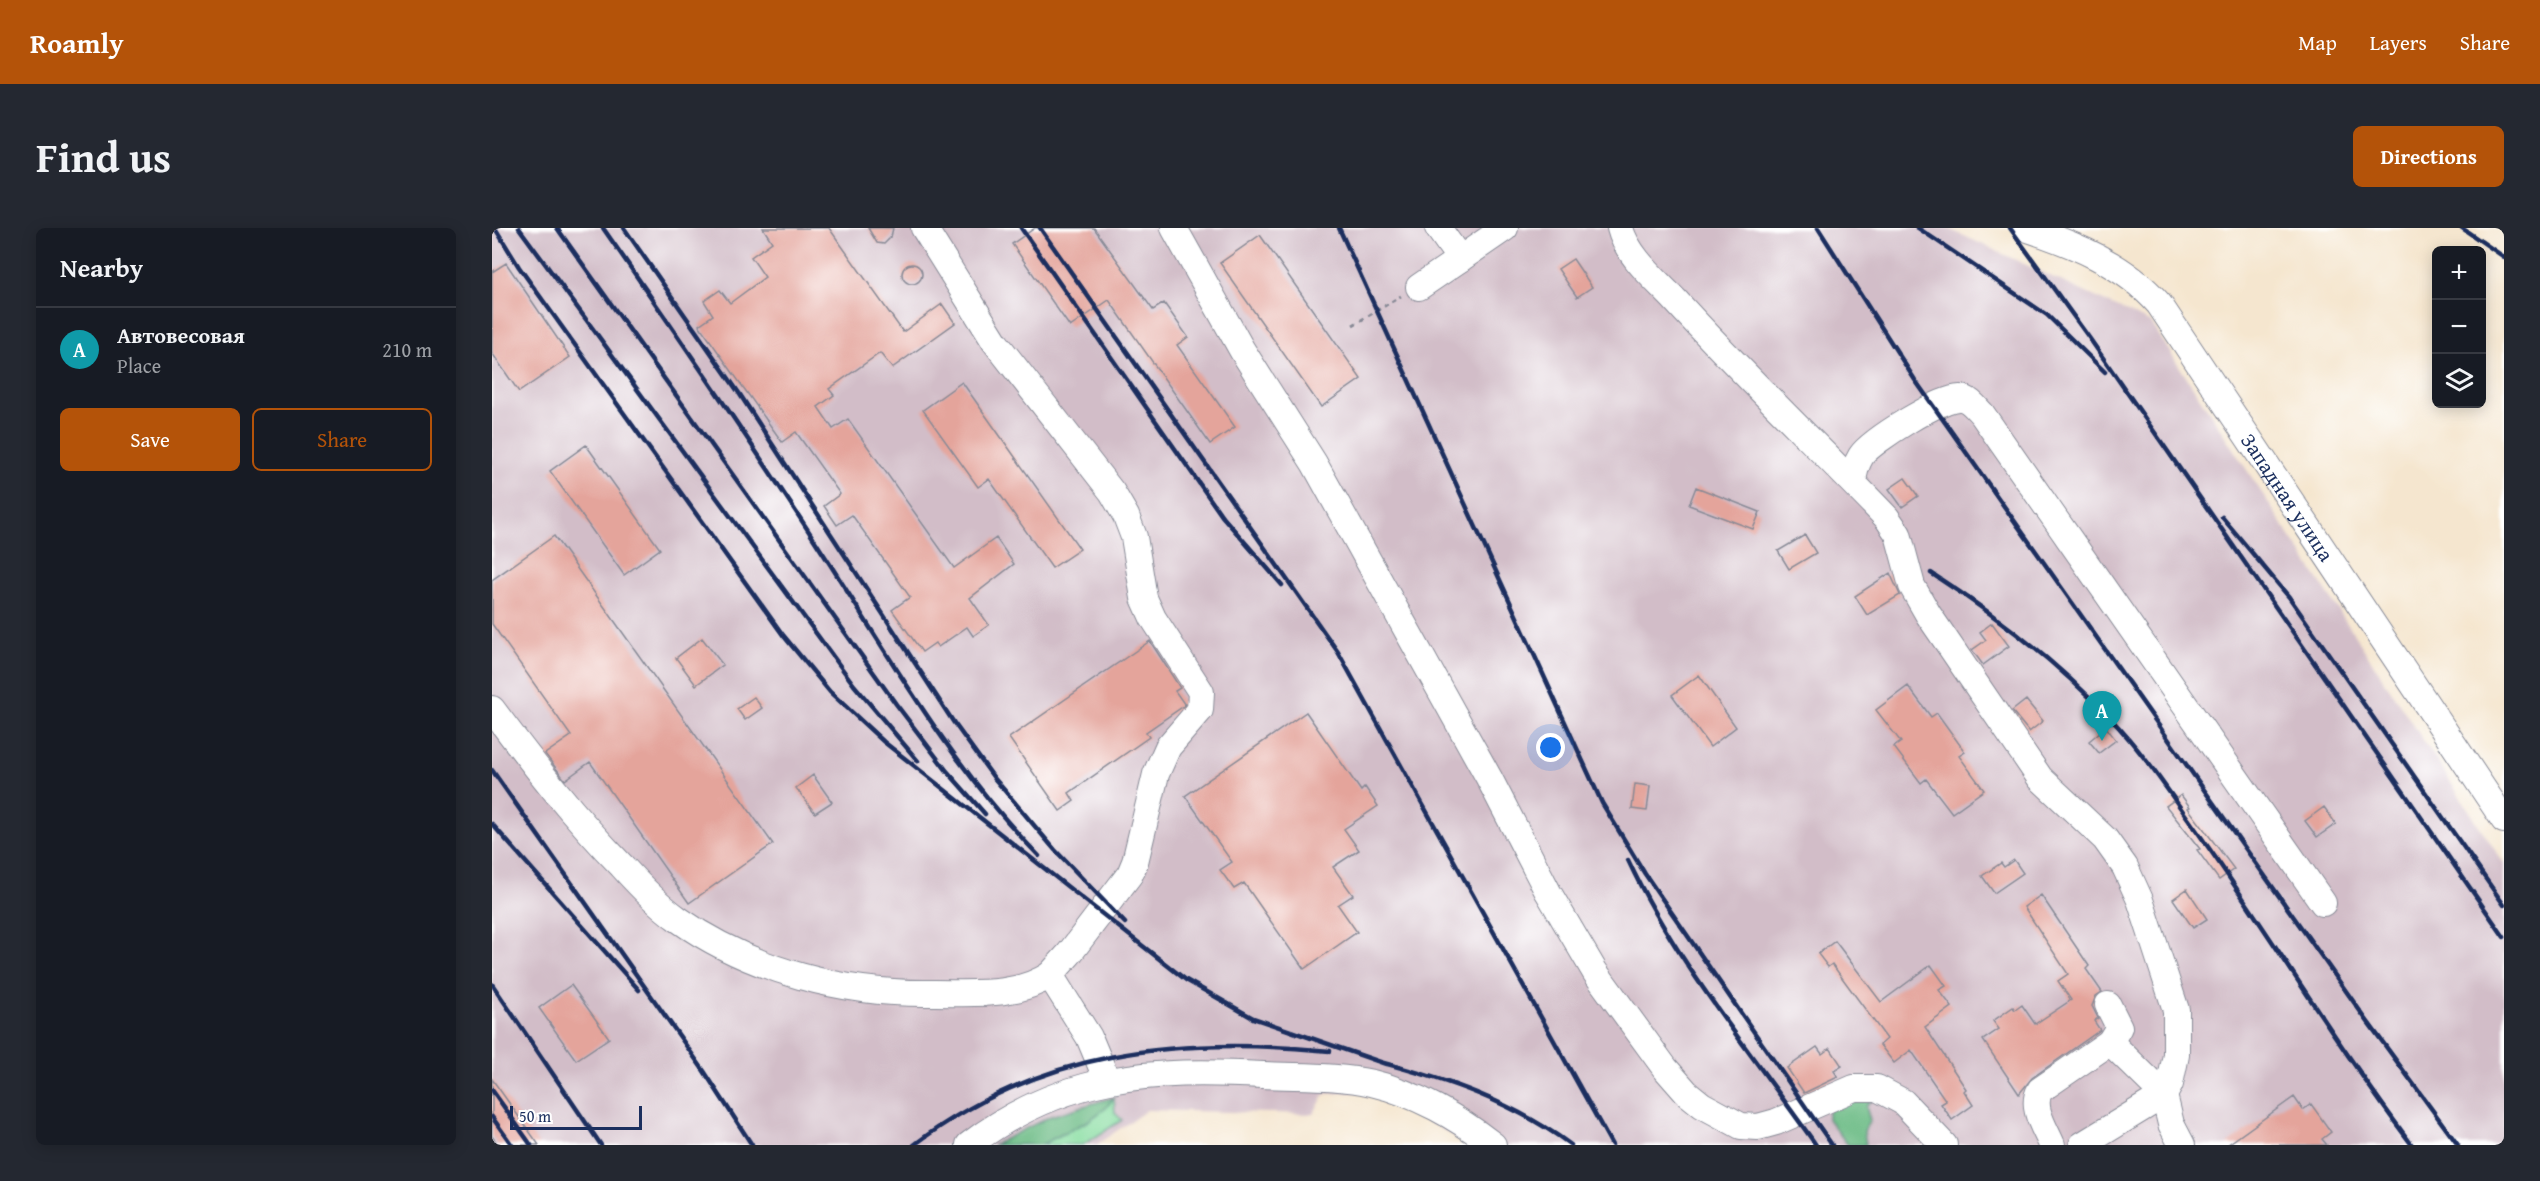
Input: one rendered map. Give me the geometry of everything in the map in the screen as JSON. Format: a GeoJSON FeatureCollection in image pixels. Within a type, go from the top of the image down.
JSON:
{"type":"FeatureCollection","features":[{"type":"Feature","properties":{"kind":"street"},"geometry":{"type":"LineString","coordinates":[[492,709],[579,823],[651,896],[702,935],[733,950],[771,966],[816,980],[900,993],[998,992],[1029,986],[1050,975],[1069,954],[1130,874],[1135,862],[1156,774],[1168,747],[1200,711],[1201,692],[1165,638],[1149,608],[1140,578],[1134,537],[1126,516],[1112,492],[995,342],[941,259],[924,228]]}},
{"type":"Feature","properties":{"kind":"street"},"geometry":{"type":"LineString","coordinates":[[1174,228],[1242,350],[1314,463],[1483,768],[1548,892],[1601,981],[1665,1068],[1686,1092],[1702,1105],[1740,1126],[1758,1126],[1776,1122],[1854,1088],[1877,1088],[1903,1102],[1944,1145]]}},
{"type":"Feature","properties":{"kind":"street"},"geometry":{"type":"LineString","coordinates":[[1438,228],[1460,259]]}},
{"type":"Feature","properties":{"kind":"street"},"geometry":{"type":"LineString","coordinates":[[1419,287],[1505,228]]}},
{"type":"Feature","properties":{"kind":"street"},"geometry":{"type":"LineString","coordinates":[[1620,228],[1623,240],[1637,259],[1698,326],[1893,526],[1902,543],[1910,579],[1919,600],[2029,763],[2045,783],[2105,839],[2124,867],[2140,900],[2176,1010],[2176,1055],[2164,1095],[2171,1124],[2182,1145]]}},
{"type":"Feature","properties":{"kind":"street","name":"Западная улица"},"geometry":{"type":"LineString","coordinates":[[2025,228],[2104,261],[2146,290],[2159,304],[2504,820]]}},
{"type":"Feature","properties":{"kind":"street"},"geometry":{"type":"LineString","coordinates":[[1852,482],[1856,467],[1869,447],[1921,414],[1951,399],[1960,398],[1971,402],[1982,414],[2323,903]]}},
{"type":"Feature","properties":{"kind":"street"},"geometry":{"type":"LineString","coordinates":[[1050,975],[1096,1049],[1107,1080]]}},
{"type":"Feature","properties":{"kind":"street"},"geometry":{"type":"LineString","coordinates":[[2052,1145],[2035,1101],[2040,1090],[2110,1042],[2119,1027],[2108,1005]]}},
{"type":"Feature","properties":{"kind":"street"},"geometry":{"type":"LineString","coordinates":[[2110,1042],[2164,1095]]}},
{"type":"Feature","properties":{"kind":"street"},"geometry":{"type":"LineString","coordinates":[[969,1145],[1011,1117],[1046,1101],[1107,1080],[1138,1074],[1214,1072],[1345,1079],[1372,1083],[1395,1090],[1452,1117],[1493,1145]]}},
{"type":"Feature","properties":{"kind":"street"},"geometry":{"type":"LineString","coordinates":[[2082,1145],[2164,1095]]}},
{"type":"Feature","properties":{"kind":"path"},"geometry":{"type":"LineString","coordinates":[[1353,325],[1419,287]]}},
{"type":"Feature","properties":{"kind":"shaded area"},"geometry":{"type":"Polygon","coordinates":[[[492,228],[1947,228],[2151,323],[2504,864],[2504,1145],[1470,1145],[1393,1102],[1361,1092],[1325,1094],[1313,1114],[1147,1110],[1096,1145],[492,1145],[492,228]]]}},
{"type":"Feature","properties":{"kind":"green space"},"geometry":{"type":"Polygon","coordinates":[[[1114,1097],[1115,1113],[1122,1120],[1083,1145],[1041,1145],[1090,1119],[1114,1097]]]}},
{"type":"Feature","properties":{"kind":"green space"},"geometry":{"type":"Polygon","coordinates":[[[1114,1097],[1106,1108],[1088,1121],[1041,1145],[993,1145],[1051,1116],[1114,1097]]]}},
{"type":"Feature","properties":{"kind":"green space"},"geometry":{"type":"Polygon","coordinates":[[[1872,1099],[1866,1107],[1870,1120],[1864,1131],[1866,1145],[1848,1145],[1828,1119],[1828,1110],[1837,1105],[1872,1099]]]}},
{"type":"Feature","properties":{"kind":"building"},"geometry":{"type":"Polygon","coordinates":[[[763,228],[829,228],[903,332],[942,304],[955,323],[892,368],[880,353],[829,389],[834,395],[818,407],[833,429],[848,419],[954,568],[996,538],[1014,564],[970,598],[989,625],[973,636],[967,627],[938,647],[935,643],[922,652],[892,610],[910,597],[852,515],[837,525],[824,506],[840,494],[796,432],[782,442],[699,325],[713,315],[704,301],[720,290],[730,303],[765,277],[751,257],[772,242],[763,228]]]}},
{"type":"Feature","properties":{"kind":"building"},"geometry":{"type":"Polygon","coordinates":[[[868,228],[893,228],[891,237],[884,244],[877,243],[868,228]]]}},
{"type":"Feature","properties":{"kind":"building"},"geometry":{"type":"Polygon","coordinates":[[[1035,228],[1094,228],[1153,310],[1164,303],[1188,337],[1177,345],[1235,427],[1210,444],[1109,300],[1070,327],[1012,244],[1035,228]]]}},
{"type":"Feature","properties":{"kind":"building"},"geometry":{"type":"Polygon","coordinates":[[[1260,235],[1361,379],[1321,407],[1220,263],[1260,235]]]}},
{"type":"Feature","properties":{"kind":"building"},"geometry":{"type":"Polygon","coordinates":[[[1573,259],[1592,287],[1577,297],[1558,269],[1573,259]]]}},
{"type":"Feature","properties":{"kind":"building"},"geometry":{"type":"Polygon","coordinates":[[[506,263],[570,357],[519,392],[492,353],[492,272],[506,263]]]}},
{"type":"Feature","properties":{"kind":"building"},"geometry":{"type":"Polygon","coordinates":[[[908,264],[916,264],[922,270],[922,278],[916,284],[908,284],[902,278],[902,270],[908,264]]]}},
{"type":"Feature","properties":{"kind":"building"},"geometry":{"type":"Polygon","coordinates":[[[962,382],[1080,549],[1052,568],[989,479],[978,487],[923,410],[962,382]]]}},
{"type":"Feature","properties":{"kind":"building"},"geometry":{"type":"Polygon","coordinates":[[[586,445],[660,549],[624,575],[550,471],[586,445]]]}},
{"type":"Feature","properties":{"kind":"building"},"geometry":{"type":"Polygon","coordinates":[[[1905,478],[1918,496],[1902,507],[1889,489],[1905,478]]]}},
{"type":"Feature","properties":{"kind":"building"},"geometry":{"type":"Polygon","coordinates":[[[1696,487],[1760,512],[1753,529],[1689,505],[1696,487]]]}},
{"type":"Feature","properties":{"kind":"building"},"geometry":{"type":"Polygon","coordinates":[[[1805,535],[1816,553],[1789,569],[1778,551],[1805,535]]]}},
{"type":"Feature","properties":{"kind":"building"},"geometry":{"type":"Polygon","coordinates":[[[554,536],[773,844],[689,903],[590,762],[565,780],[545,754],[571,736],[492,624],[492,580],[554,536]]]}},
{"type":"Feature","properties":{"kind":"building"},"geometry":{"type":"Polygon","coordinates":[[[1890,573],[1900,595],[1867,615],[1855,596],[1890,573]]]}},
{"type":"Feature","properties":{"kind":"building"},"geometry":{"type":"Polygon","coordinates":[[[1992,623],[2009,646],[1983,665],[1972,650],[1986,640],[1980,632],[1992,623]]]}},
{"type":"Feature","properties":{"kind":"building"},"geometry":{"type":"Polygon","coordinates":[[[702,638],[723,665],[696,685],[676,658],[702,638]]]}},
{"type":"Feature","properties":{"kind":"building"},"geometry":{"type":"Polygon","coordinates":[[[1150,641],[1180,688],[1175,691],[1185,705],[1146,732],[1149,737],[1069,793],[1074,801],[1060,811],[1009,738],[1150,641]]]}},
{"type":"Feature","properties":{"kind":"building"},"geometry":{"type":"Polygon","coordinates":[[[1699,675],[1736,727],[1710,747],[1672,695],[1699,675]]]}},
{"type":"Feature","properties":{"kind":"building"},"geometry":{"type":"Polygon","coordinates":[[[1908,686],[1931,717],[1937,713],[1965,752],[1959,756],[1984,790],[1952,813],[1926,779],[1921,783],[1894,747],[1901,742],[1876,710],[1908,686]]]}},
{"type":"Feature","properties":{"kind":"building"},"geometry":{"type":"Polygon","coordinates":[[[754,697],[762,708],[745,720],[737,709],[754,697]]]}},
{"type":"Feature","properties":{"kind":"building"},"geometry":{"type":"Polygon","coordinates":[[[2026,700],[2043,721],[2029,732],[2012,711],[2026,700]]]}},
{"type":"Feature","properties":{"kind":"building"},"geometry":{"type":"Polygon","coordinates":[[[1306,712],[1361,791],[1365,787],[1378,806],[1344,829],[1359,850],[1333,867],[1353,895],[1338,905],[1357,932],[1304,969],[1244,883],[1234,889],[1220,870],[1232,862],[1185,796],[1306,712]]]}},
{"type":"Feature","properties":{"kind":"building"},"geometry":{"type":"Polygon","coordinates":[[[2106,727],[2116,740],[2099,753],[2089,741],[2106,727]]]}},
{"type":"Feature","properties":{"kind":"building"},"geometry":{"type":"Polygon","coordinates":[[[813,775],[832,802],[815,813],[796,788],[813,775]]]}},
{"type":"Feature","properties":{"kind":"building"},"geometry":{"type":"Polygon","coordinates":[[[1635,784],[1650,786],[1647,811],[1632,809],[1635,784]]]}},
{"type":"Feature","properties":{"kind":"building"},"geometry":{"type":"Polygon","coordinates":[[[2181,795],[2190,807],[2188,808],[2234,869],[2219,880],[2197,850],[2200,849],[2166,806],[2181,795]]]}},
{"type":"Feature","properties":{"kind":"building"},"geometry":{"type":"Polygon","coordinates":[[[2324,807],[2336,824],[2317,837],[2305,821],[2324,807]]]}},
{"type":"Feature","properties":{"kind":"building"},"geometry":{"type":"Polygon","coordinates":[[[2014,860],[2023,873],[1994,893],[1982,876],[2001,863],[2004,867],[2014,860]]]}},
{"type":"Feature","properties":{"kind":"building"},"geometry":{"type":"Polygon","coordinates":[[[2187,889],[2207,919],[2193,928],[2173,899],[2187,889]]]}},
{"type":"Feature","properties":{"kind":"building"},"geometry":{"type":"Polygon","coordinates":[[[2041,895],[2089,966],[2086,969],[2102,992],[2096,996],[2092,1006],[2098,1018],[2094,1021],[2100,1030],[2032,1078],[2019,1094],[1983,1040],[1999,1029],[1993,1021],[2013,1007],[2015,1010],[2022,1005],[2035,1024],[2071,1000],[2058,981],[2068,974],[2024,907],[2041,895]]]}},
{"type":"Feature","properties":{"kind":"building"},"geometry":{"type":"Polygon","coordinates":[[[1835,941],[1881,1002],[1931,965],[1946,986],[1939,990],[1952,1007],[1925,1027],[1966,1089],[1964,1091],[1973,1105],[1952,1120],[1941,1104],[1946,1101],[1911,1050],[1894,1063],[1880,1045],[1887,1039],[1832,964],[1828,967],[1818,954],[1835,941]]]}},
{"type":"Feature","properties":{"kind":"building"},"geometry":{"type":"Polygon","coordinates":[[[571,985],[609,1038],[576,1060],[539,1008],[571,985]]]}},
{"type":"Feature","properties":{"kind":"building"},"geometry":{"type":"Polygon","coordinates":[[[1817,1047],[1822,1054],[1830,1048],[1842,1066],[1834,1071],[1838,1077],[1804,1093],[1787,1068],[1817,1047]]]}},
{"type":"Feature","properties":{"kind":"building"},"geometry":{"type":"Polygon","coordinates":[[[492,1079],[539,1145],[498,1145],[492,1136],[492,1079]]]}},
{"type":"Feature","properties":{"kind":"building"},"geometry":{"type":"Polygon","coordinates":[[[2294,1097],[2303,1110],[2311,1104],[2331,1132],[2322,1139],[2327,1145],[2227,1145],[2294,1097]]]}},
{"type":"Feature","properties":{"kind":"railway"},"geometry":{"type":"LineString","coordinates":[[495,228],[519,267],[783,635],[830,692],[884,742],[1186,980],[1253,1018],[1386,1064]]}},
{"type":"Feature","properties":{"kind":"railway"},"geometry":{"type":"LineString","coordinates":[[519,228],[854,685],[918,761]]}},
{"type":"Feature","properties":{"kind":"railway"},"geometry":{"type":"LineString","coordinates":[[557,228],[896,704],[947,771],[985,814]]}},
{"type":"Feature","properties":{"kind":"railway"},"geometry":{"type":"LineString","coordinates":[[603,228],[771,475],[925,713],[979,787],[1039,856]]}},
{"type":"Feature","properties":{"kind":"railway"},"geometry":{"type":"LineString","coordinates":[[624,228],[739,393],[954,723],[994,778],[1055,850],[1125,923]]}},
{"type":"Feature","properties":{"kind":"railway"},"geometry":{"type":"LineString","coordinates":[[1021,228],[1222,516],[1282,585]]}},
{"type":"Feature","properties":{"kind":"railway"},"geometry":{"type":"LineString","coordinates":[[1040,228],[1338,652],[1612,1145]]}},
{"type":"Feature","properties":{"kind":"railway"},"geometry":{"type":"LineString","coordinates":[[1339,228],[1602,803],[1645,874],[1832,1145]]}},
{"type":"Feature","properties":{"kind":"railway"},"geometry":{"type":"LineString","coordinates":[[1818,228],[1915,380],[2365,1018],[2458,1145]]}},
{"type":"Feature","properties":{"kind":"railway"},"geometry":{"type":"LineString","coordinates":[[1918,228],[2047,315],[2105,372]]}},
{"type":"Feature","properties":{"kind":"railway"},"geometry":{"type":"LineString","coordinates":[[2010,228],[2090,339],[2504,937]]}},
{"type":"Feature","properties":{"kind":"railway"},"geometry":{"type":"LineString","coordinates":[[2462,228],[2504,257]]}},
{"type":"Feature","properties":{"kind":"railway"},"geometry":{"type":"LineString","coordinates":[[2222,517],[2289,597],[2504,905]]}},
{"type":"Feature","properties":{"kind":"railway"},"geometry":{"type":"LineString","coordinates":[[1931,573],[2002,623],[2047,659],[2090,697],[2134,745],[2168,789],[2357,1068],[2412,1145]]}},
{"type":"Feature","properties":{"kind":"railway"},"geometry":{"type":"LineString","coordinates":[[492,770],[704,1071],[752,1145]]}},
{"type":"Feature","properties":{"kind":"railway"},"geometry":{"type":"LineString","coordinates":[[492,824],[639,990]]}},
{"type":"Feature","properties":{"kind":"railway"},"geometry":{"type":"LineString","coordinates":[[1628,860],[1647,898],[1691,971],[1816,1145]]}},
{"type":"Feature","properties":{"kind":"railway"},"geometry":{"type":"LineString","coordinates":[[492,984],[601,1145]]}},
{"type":"Feature","properties":{"kind":"railway"},"geometry":{"type":"LineString","coordinates":[[914,1145],[961,1113],[1010,1088],[1060,1070],[1111,1057],[1164,1049],[1218,1046],[1330,1051]]}},
{"type":"Feature","properties":{"kind":"railway"},"geometry":{"type":"LineString","coordinates":[[1380,1062],[1479,1094],[1526,1116],[1571,1145]]}},
{"type":"Feature","properties":{"kind":"railway"},"geometry":{"type":"LineString","coordinates":[[492,1090],[531,1145]]}},
{"type":"Feature","properties":{"kind":"railway"},"geometry":{"type":"LineString","coordinates":[[492,1117],[512,1145]]}},
{"type":"Feature","properties":{"kind":"place","name":"Автовесовая"},"geometry":{"type":"Point","coordinates":[2102,741]}}]}
